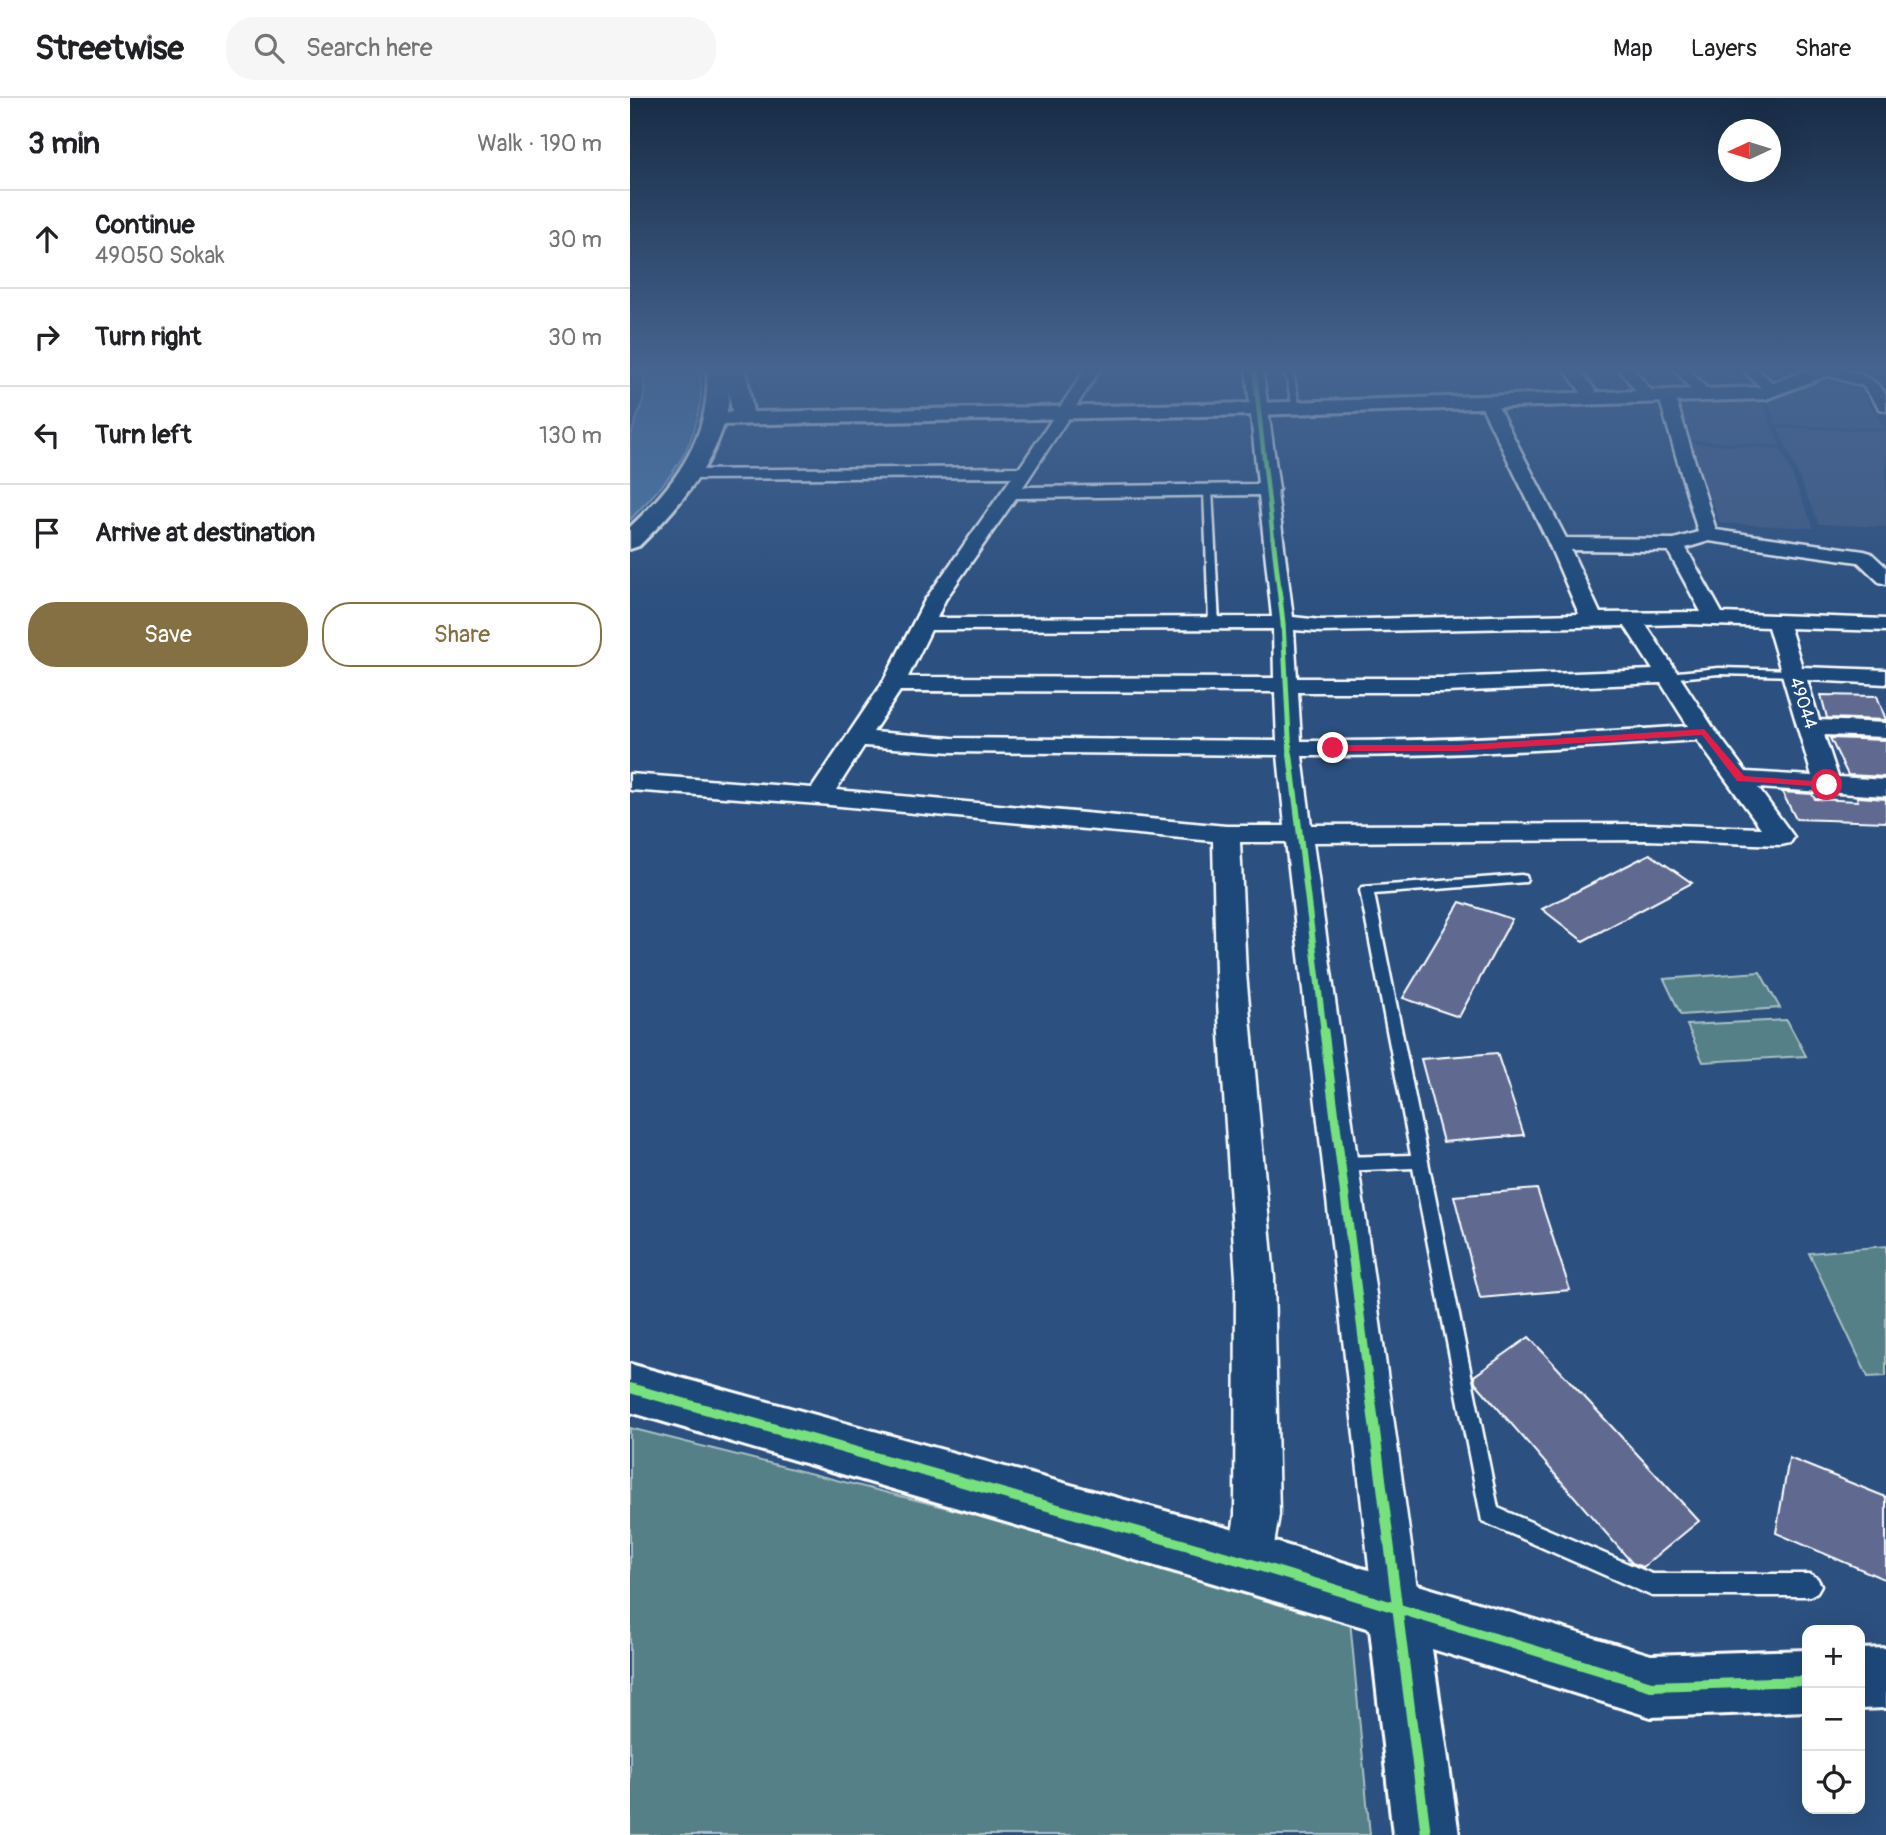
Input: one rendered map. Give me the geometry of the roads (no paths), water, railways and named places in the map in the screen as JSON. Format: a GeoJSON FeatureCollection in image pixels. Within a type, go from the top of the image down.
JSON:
{"type":"FeatureCollection","features":[{"type":"Feature","properties":{"kind":"main road"},"geometry":{"type":"LineString","coordinates":[[630,541],[653,520],[688,474],[701,448]]}},
{"type":"Feature","properties":{"kind":"main road"},"geometry":{"type":"LineString","coordinates":[[630,1388],[1249,1563],[1651,1686],[1802,1681]]}},
{"type":"Feature","properties":{"kind":"main road"},"geometry":{"type":"LineString","coordinates":[[1397,1609],[1426,1835]]}},
{"type":"Feature","properties":{"kind":"main road"},"geometry":{"type":"LineString","coordinates":[[1865,1679],[1886,1678]]}},
{"type":"Feature","properties":{"kind":"street"},"geometry":{"type":"LineString","coordinates":[[819,796],[893,684],[935,600],[1042,448]]}},
{"type":"Feature","properties":{"kind":"street"},"geometry":{"type":"LineString","coordinates":[[1263,448],[1283,623],[1289,748],[1299,836],[1397,1609]]}},
{"type":"Feature","properties":{"kind":"street"},"geometry":{"type":"LineString","coordinates":[[1511,448],[1559,544],[1593,621]]}},
{"type":"Feature","properties":{"kind":"street"},"geometry":{"type":"LineString","coordinates":[[1683,448],[1708,535]]}},
{"type":"Feature","properties":{"kind":"street"},"geometry":{"type":"LineString","coordinates":[[688,474],[1025,472]]}},
{"type":"Feature","properties":{"kind":"street"},"geometry":{"type":"LineString","coordinates":[[1011,492],[1270,489]]}},
{"type":"Feature","properties":{"kind":"street"},"geometry":{"type":"LineString","coordinates":[[1559,544],[1675,545],[1708,535],[1886,558]]}},
{"type":"Feature","properties":{"kind":"street"},"geometry":{"type":"LineString","coordinates":[[1675,545],[1715,620]]}},
{"type":"Feature","properties":{"kind":"street"},"geometry":{"type":"LineString","coordinates":[[1864,557],[1886,578]]}},
{"type":"Feature","properties":{"kind":"street"},"geometry":{"type":"LineString","coordinates":[[923,624],[1283,623],[1321,626],[1715,620],[1886,625]]}},
{"type":"Feature","properties":{"kind":"street"},"geometry":{"type":"LineString","coordinates":[[630,782],[819,796],[1226,834],[1299,836],[1647,832],[1781,837],[1704,732],[1633,621]]}},
{"type":"Feature","properties":{"kind":"street","name":"49044"},"geometry":{"type":"LineString","coordinates":[[1777,621],[1827,785]]}},
{"type":"Feature","properties":{"kind":"street"},"geometry":{"type":"LineString","coordinates":[[1794,673],[1886,677]]}},
{"type":"Feature","properties":{"kind":"street"},"geometry":{"type":"LineString","coordinates":[[893,684],[1286,686],[1528,683],[1667,676]]}},
{"type":"Feature","properties":{"kind":"street"},"geometry":{"type":"LineString","coordinates":[[1811,727],[1886,730]]}},
{"type":"Feature","properties":{"kind":"street"},"geometry":{"type":"LineString","coordinates":[[859,738],[952,745],[1458,748],[1704,732]]}},
{"type":"Feature","properties":{"kind":"street"},"geometry":{"type":"LineString","coordinates":[[1741,779],[1886,788]]}},
{"type":"Feature","properties":{"kind":"street"},"geometry":{"type":"LineString","coordinates":[[1226,834],[1231,973],[1255,1278],[1257,1516],[1249,1563]]}},
{"type":"Feature","properties":{"kind":"lane"},"geometry":{"type":"LineString","coordinates":[[1208,491],[1214,624]]}},
{"type":"Feature","properties":{"kind":"lane"},"geometry":{"type":"LineString","coordinates":[[1667,676],[1719,671],[1794,673]]}},
{"type":"Feature","properties":{"kind":"lane"},"geometry":{"type":"LineString","coordinates":[[1521,879],[1367,890],[1489,1514],[1652,1585],[1810,1585]]}},
{"type":"Feature","properties":{"kind":"lane"},"geometry":{"type":"LineString","coordinates":[[1340,1164],[1420,1161]]}}]}
